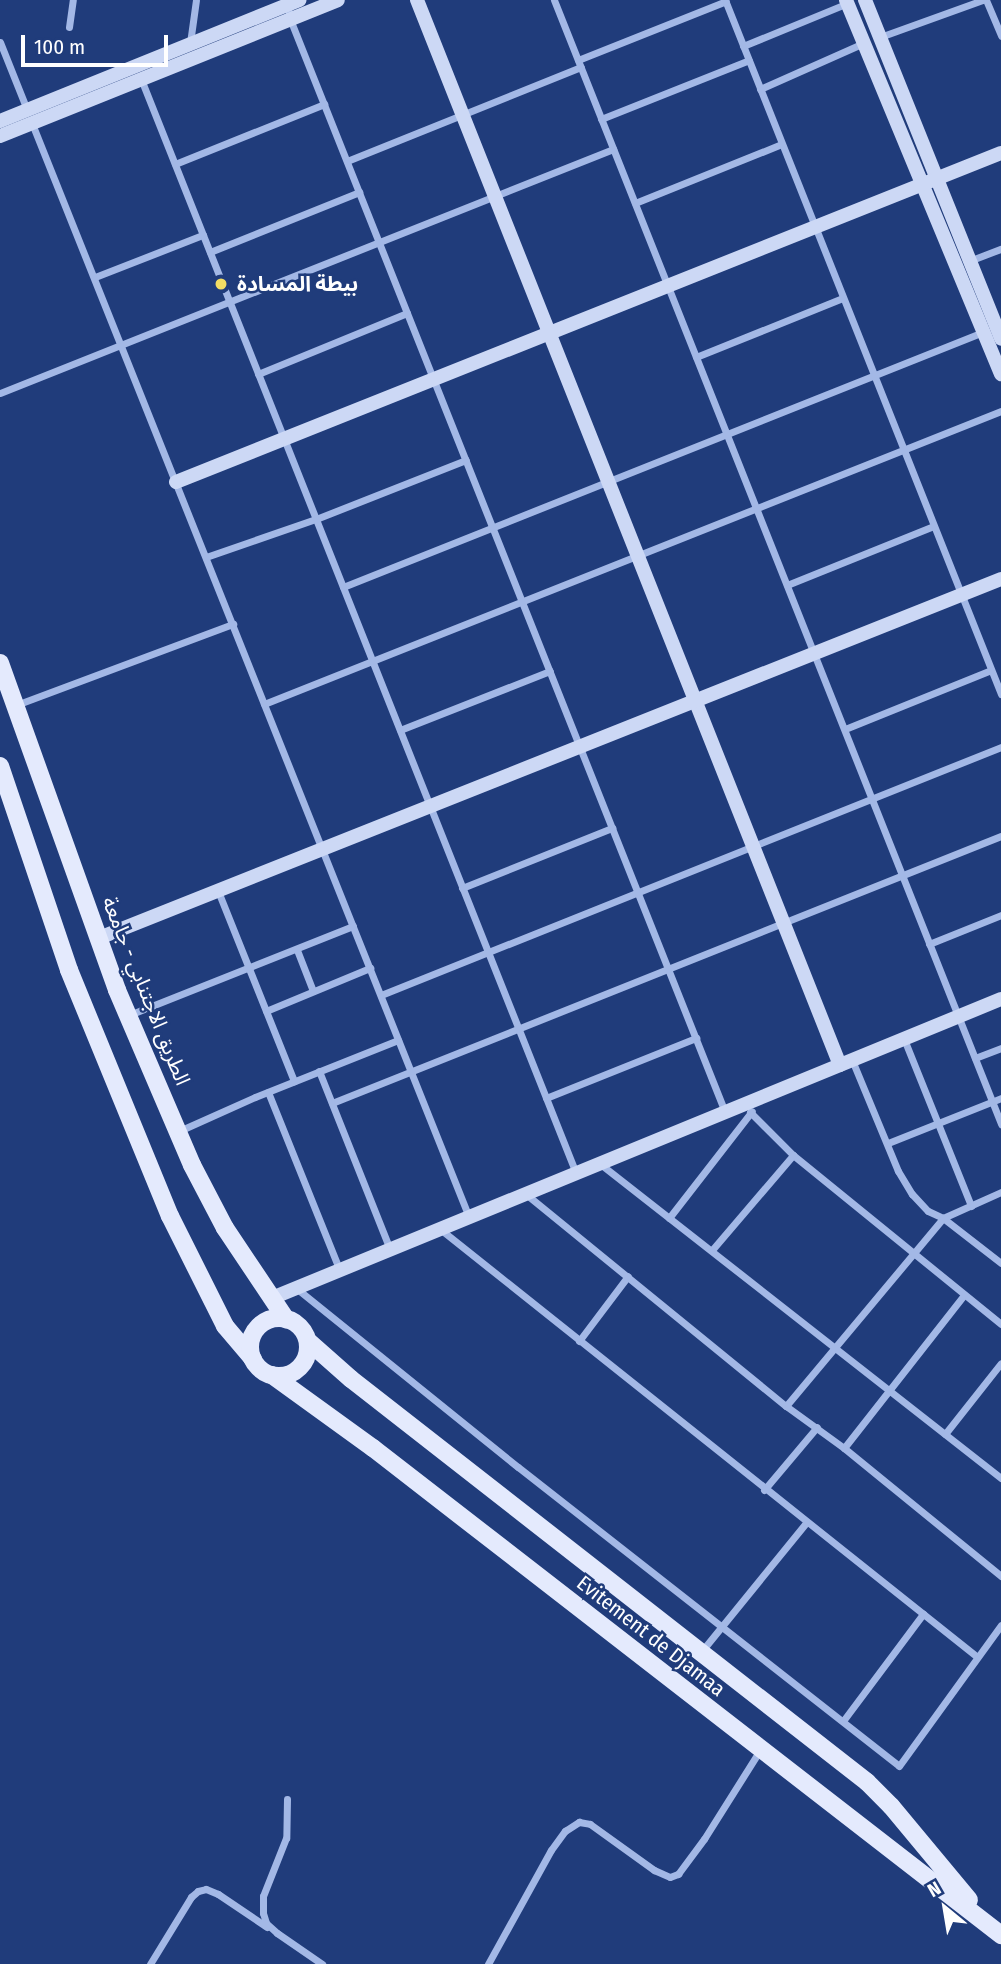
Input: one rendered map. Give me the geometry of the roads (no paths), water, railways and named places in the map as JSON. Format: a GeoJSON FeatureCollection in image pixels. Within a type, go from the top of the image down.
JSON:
{"type":"FeatureCollection","features":[{"type":"Feature","properties":{"kind":"main road","name":"الطريق الاجتنابي - جامعة"},"geometry":{"type":"LineString","coordinates":[[0,663],[99,939],[178,1132],[225,1228],[286,1319]]}},
{"type":"Feature","properties":{"kind":"main road"},"geometry":{"type":"LineString","coordinates":[[0,766],[4,792],[73,981],[170,1216],[222,1320],[260,1369],[272,1375],[295,1371],[303,1363],[308,1341],[303,1331],[286,1319],[275,1318],[257,1328],[251,1338],[253,1359]]}},
{"type":"Feature","properties":{"kind":"main road","name":"Evitement de Djamaa"},"geometry":{"type":"LineString","coordinates":[[308,1341],[351,1379],[867,1782],[902,1818],[961,1893],[1001,1921]]}},
{"type":"Feature","properties":{"kind":"main road","name":"Evitement de Djamaa"},"geometry":{"type":"LineString","coordinates":[[272,1375],[373,1448],[1001,1935]]}},
{"type":"Feature","properties":{"kind":"street"},"geometry":{"type":"LineString","coordinates":[[69,27],[73,0]]}},
{"type":"Feature","properties":{"kind":"street"},"geometry":{"type":"LineString","coordinates":[[190,43],[195,0]]}},
{"type":"Feature","properties":{"kind":"street"},"geometry":{"type":"LineString","coordinates":[[138,72],[190,43],[291,6],[338,0]]}},
{"type":"Feature","properties":{"kind":"street"},"geometry":{"type":"LineString","coordinates":[[417,0],[784,923],[846,1062],[888,1143],[898,1171],[912,1194],[928,1211],[943,1218],[1001,1264]]}},
{"type":"Feature","properties":{"kind":"street"},"geometry":{"type":"LineString","coordinates":[[554,0],[1001,1124]]}},
{"type":"Feature","properties":{"kind":"street"},"geometry":{"type":"LineString","coordinates":[[865,0],[1001,374]]}},
{"type":"Feature","properties":{"kind":"street"},"geometry":{"type":"LineString","coordinates":[[879,38],[984,0],[1001,36]]}},
{"type":"Feature","properties":{"kind":"street"},"geometry":{"type":"LineString","coordinates":[[347,161],[462,115],[725,1],[1001,694]]}},
{"type":"Feature","properties":{"kind":"street"},"geometry":{"type":"LineString","coordinates":[[743,46],[847,2],[929,181],[968,261],[995,308],[1001,339]]}},
{"type":"Feature","properties":{"kind":"street"},"geometry":{"type":"LineString","coordinates":[[0,121],[29,116],[291,6]]}},
{"type":"Feature","properties":{"kind":"street"},"geometry":{"type":"LineString","coordinates":[[291,6],[324,104],[725,1112]]}},
{"type":"Feature","properties":{"kind":"street"},"geometry":{"type":"LineString","coordinates":[[0,42],[468,1217]]}},
{"type":"Feature","properties":{"kind":"street"},"geometry":{"type":"LineString","coordinates":[[760,89],[864,43]]}},
{"type":"Feature","properties":{"kind":"street"},"geometry":{"type":"LineString","coordinates":[[601,119],[749,60]]}},
{"type":"Feature","properties":{"kind":"street"},"geometry":{"type":"LineString","coordinates":[[138,72],[576,1173]]}},
{"type":"Feature","properties":{"kind":"street"},"geometry":{"type":"LineString","coordinates":[[175,164],[324,104]]}},
{"type":"Feature","properties":{"kind":"street"},"geometry":{"type":"LineString","coordinates":[[0,136],[29,116]]}},
{"type":"Feature","properties":{"kind":"street"},"geometry":{"type":"LineString","coordinates":[[635,203],[782,144]]}},
{"type":"Feature","properties":{"kind":"street"},"geometry":{"type":"LineString","coordinates":[[0,393],[613,149]]}},
{"type":"Feature","properties":{"kind":"street"},"geometry":{"type":"LineString","coordinates":[[176,482],[1001,153]]}},
{"type":"Feature","properties":{"kind":"street"},"geometry":{"type":"LineString","coordinates":[[210,252],[359,192]]}},
{"type":"Feature","properties":{"kind":"street"},"geometry":{"type":"LineString","coordinates":[[95,277],[203,235]]}},
{"type":"Feature","properties":{"kind":"street"},"geometry":{"type":"LineString","coordinates":[[968,261],[1001,249]]}},
{"type":"Feature","properties":{"kind":"street"},"geometry":{"type":"LineString","coordinates":[[696,357],[844,298]]}},
{"type":"Feature","properties":{"kind":"street"},"geometry":{"type":"LineString","coordinates":[[258,374],[407,313]]}},
{"type":"Feature","properties":{"kind":"street"},"geometry":{"type":"LineString","coordinates":[[343,587],[984,332]]}},
{"type":"Feature","properties":{"kind":"street"},"geometry":{"type":"LineString","coordinates":[[264,704],[1001,411]]}},
{"type":"Feature","properties":{"kind":"street"},"geometry":{"type":"LineString","coordinates":[[206,557],[316,519],[466,460]]}},
{"type":"Feature","properties":{"kind":"street"},"geometry":{"type":"LineString","coordinates":[[787,585],[934,526]]}},
{"type":"Feature","properties":{"kind":"street"},"geometry":{"type":"LineString","coordinates":[[99,939],[1001,579]]}},
{"type":"Feature","properties":{"kind":"street"},"geometry":{"type":"LineString","coordinates":[[15,705],[233,624]]}},
{"type":"Feature","properties":{"kind":"street"},"geometry":{"type":"LineString","coordinates":[[845,729],[991,670]]}},
{"type":"Feature","properties":{"kind":"street"},"geometry":{"type":"LineString","coordinates":[[400,730],[550,671]]}},
{"type":"Feature","properties":{"kind":"street"},"geometry":{"type":"LineString","coordinates":[[381,995],[1001,747]]}},
{"type":"Feature","properties":{"kind":"street"},"geometry":{"type":"LineString","coordinates":[[463,888],[612,828]]}},
{"type":"Feature","properties":{"kind":"street"},"geometry":{"type":"LineString","coordinates":[[332,1103],[1001,836]]}},
{"type":"Feature","properties":{"kind":"street"},"geometry":{"type":"LineString","coordinates":[[218,891],[294,1081]]}},
{"type":"Feature","properties":{"kind":"street"},"geometry":{"type":"LineString","coordinates":[[929,944],[1001,915]]}},
{"type":"Feature","properties":{"kind":"street"},"geometry":{"type":"LineString","coordinates":[[128,1015],[250,970],[353,926]]}},
{"type":"Feature","properties":{"kind":"street"},"geometry":{"type":"LineString","coordinates":[[297,950],[313,991]]}},
{"type":"Feature","properties":{"kind":"street"},"geometry":{"type":"LineString","coordinates":[[266,1011],[369,968]]}},
{"type":"Feature","properties":{"kind":"street"},"geometry":{"type":"LineString","coordinates":[[272,1298],[1001,999]]}},
{"type":"Feature","properties":{"kind":"street"},"geometry":{"type":"LineString","coordinates":[[546,1098],[696,1038]]}},
{"type":"Feature","properties":{"kind":"street"},"geometry":{"type":"LineString","coordinates":[[904,1038],[971,1206]]}},
{"type":"Feature","properties":{"kind":"street"},"geometry":{"type":"LineString","coordinates":[[178,1132],[294,1081],[398,1040]]}},
{"type":"Feature","properties":{"kind":"street"},"geometry":{"type":"LineString","coordinates":[[975,1058],[1001,1048]]}},
{"type":"Feature","properties":{"kind":"street"},"geometry":{"type":"LineString","coordinates":[[319,1071],[390,1249]]}},
{"type":"Feature","properties":{"kind":"street"},"geometry":{"type":"LineString","coordinates":[[268,1092],[340,1272]]}},
{"type":"Feature","properties":{"kind":"street"},"geometry":{"type":"LineString","coordinates":[[669,1218],[763,1096]]}},
{"type":"Feature","properties":{"kind":"street"},"geometry":{"type":"LineString","coordinates":[[888,1143],[1001,1098]]}},
{"type":"Feature","properties":{"kind":"street"},"geometry":{"type":"LineString","coordinates":[[750,1112],[793,1155],[1001,1324]]}},
{"type":"Feature","properties":{"kind":"street"},"geometry":{"type":"LineString","coordinates":[[712,1250],[793,1155]]}},
{"type":"Feature","properties":{"kind":"street"},"geometry":{"type":"LineString","coordinates":[[599,1163],[1001,1478]]}},
{"type":"Feature","properties":{"kind":"street"},"geometry":{"type":"LineString","coordinates":[[786,1406],[943,1218],[1001,1192]]}},
{"type":"Feature","properties":{"kind":"street"},"geometry":{"type":"LineString","coordinates":[[526,1193],[786,1406],[844,1448],[1001,1576]]}},
{"type":"Feature","properties":{"kind":"street"},"geometry":{"type":"LineString","coordinates":[[440,1228],[764,1490],[976,1656]]}},
{"type":"Feature","properties":{"kind":"street"},"geometry":{"type":"LineString","coordinates":[[579,1340],[628,1276]]}},
{"type":"Feature","properties":{"kind":"street"},"geometry":{"type":"LineString","coordinates":[[296,1288],[900,1766],[976,1656],[1001,1625]]}},
{"type":"Feature","properties":{"kind":"street"},"geometry":{"type":"LineString","coordinates":[[844,1448],[964,1295]]}},
{"type":"Feature","properties":{"kind":"street"},"geometry":{"type":"LineString","coordinates":[[945,1434],[1001,1363]]}},
{"type":"Feature","properties":{"kind":"street"},"geometry":{"type":"LineString","coordinates":[[764,1490],[817,1427]]}},
{"type":"Feature","properties":{"kind":"street"},"geometry":{"type":"LineString","coordinates":[[701,1652],[806,1523]]}},
{"type":"Feature","properties":{"kind":"street"},"geometry":{"type":"LineString","coordinates":[[844,1721],[923,1614]]}},
{"type":"Feature","properties":{"kind":"street"},"geometry":{"type":"LineString","coordinates":[[488,1964],[551,1850],[565,1831],[579,1822],[590,1824],[654,1870],[670,1877],[678,1874],[704,1839],[760,1750]]}},
{"type":"Feature","properties":{"kind":"street"},"geometry":{"type":"LineString","coordinates":[[276,1933],[266,1923],[263,1896],[286,1838],[287,1799]]}},
{"type":"Feature","properties":{"kind":"street"},"geometry":{"type":"LineString","coordinates":[[150,1964],[191,1897],[206,1889],[319,1963]]}},
{"type":"Feature","properties":{"kind":"place","name":"بيطة المسادة"},"geometry":{"type":"Point","coordinates":[221,284]}}]}
